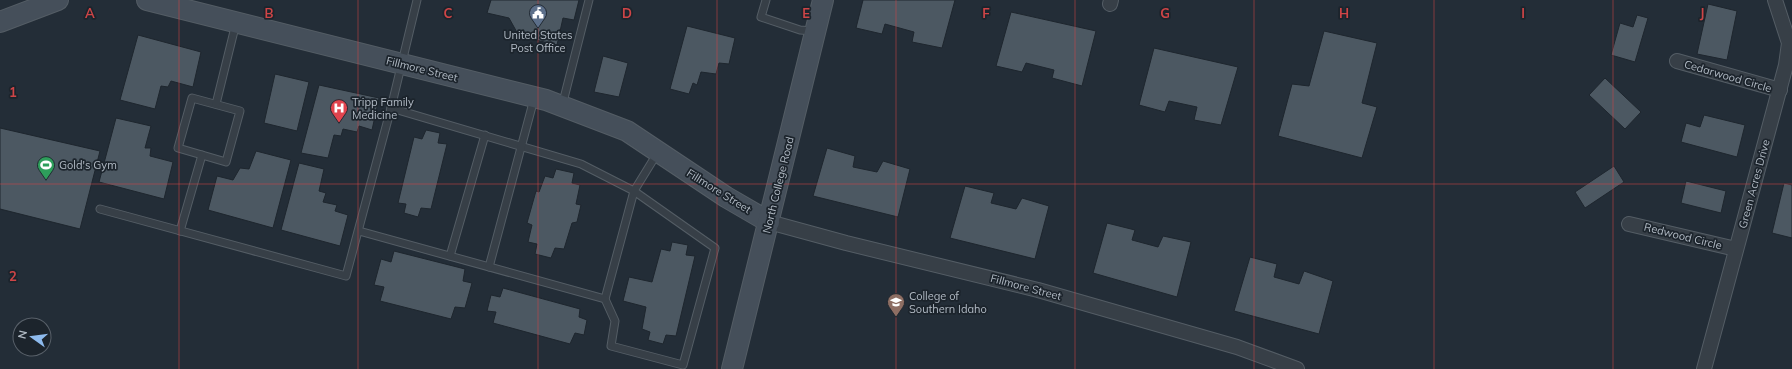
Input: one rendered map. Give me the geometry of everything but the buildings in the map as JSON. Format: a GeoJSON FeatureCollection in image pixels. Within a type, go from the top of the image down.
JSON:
{"type":"FeatureCollection","features":[{"type":"Feature","properties":{"kind":"street"},"geometry":{"type":"LineString","coordinates":[[0,22],[58,0]]}},
{"type":"Feature","properties":{"kind":"street","name":"Fillmore Street"},"geometry":{"type":"LineString","coordinates":[[147,0],[236,21],[534,97],[627,131],[726,197],[769,222],[846,243],[1038,290],[1237,347],[1297,369]]}},
{"type":"Feature","properties":{"kind":"street","name":"North College Road"},"geometry":{"type":"LineString","coordinates":[[732,369],[823,0]]}},
{"type":"Feature","properties":{"kind":"street","name":"Green Acres Drive"},"geometry":{"type":"LineString","coordinates":[[1704,369],[1780,90],[1789,43],[1775,0]]}},
{"type":"Feature","properties":{"kind":"street","name":"Cedarwood Circle"},"geometry":{"type":"LineString","coordinates":[[1677,61],[1780,90]]}},
{"type":"Feature","properties":{"kind":"street","name":"Redwood Circle"},"geometry":{"type":"LineString","coordinates":[[1629,224],[1736,249]]}},
{"type":"Feature","properties":{"kind":"lane"},"geometry":{"type":"LineString","coordinates":[[100,209],[346,276],[391,108],[417,0]]}},
{"type":"Feature","properties":{"kind":"lane"},"geometry":{"type":"LineString","coordinates":[[562,106],[589,0]]}},
{"type":"Feature","properties":{"kind":"lane"},"geometry":{"type":"LineString","coordinates":[[766,0],[761,18],[800,30],[815,31]]}},
{"type":"Feature","properties":{"kind":"lane"},"geometry":{"type":"LineString","coordinates":[[216,104],[236,21]]}},
{"type":"Feature","properties":{"kind":"lane"},"geometry":{"type":"LineString","coordinates":[[489,267],[534,97]]}},
{"type":"Feature","properties":{"kind":"lane"},"geometry":{"type":"LineString","coordinates":[[192,98],[216,104],[240,111],[226,162],[178,148],[192,98]]}},
{"type":"Feature","properties":{"kind":"lane"},"geometry":{"type":"LineString","coordinates":[[391,108],[521,145],[581,164],[634,191],[715,248],[683,365],[611,346],[615,321],[605,299],[634,191],[659,152]]}},
{"type":"Feature","properties":{"kind":"lane"},"geometry":{"type":"LineString","coordinates":[[450,256],[485,135]]}},
{"type":"Feature","properties":{"kind":"lane"},"geometry":{"type":"LineString","coordinates":[[180,231],[202,155]]}},
{"type":"Feature","properties":{"kind":"lane"},"geometry":{"type":"LineString","coordinates":[[359,231],[605,299]]}},
{"type":"Feature","properties":{"kind":"place","name":"United States Post Office"},"geometry":{"type":"Point","coordinates":[538,28]}},
{"type":"Feature","properties":{"kind":"place","name":"Tripp Family Medicine"},"geometry":{"type":"Point","coordinates":[339,123]}},
{"type":"Feature","properties":{"kind":"place","name":"Gold's Gym"},"geometry":{"type":"Point","coordinates":[46,180]}},
{"type":"Feature","properties":{"kind":"place","name":"College of Southern Idaho"},"geometry":{"type":"Point","coordinates":[896,317]}}]}
